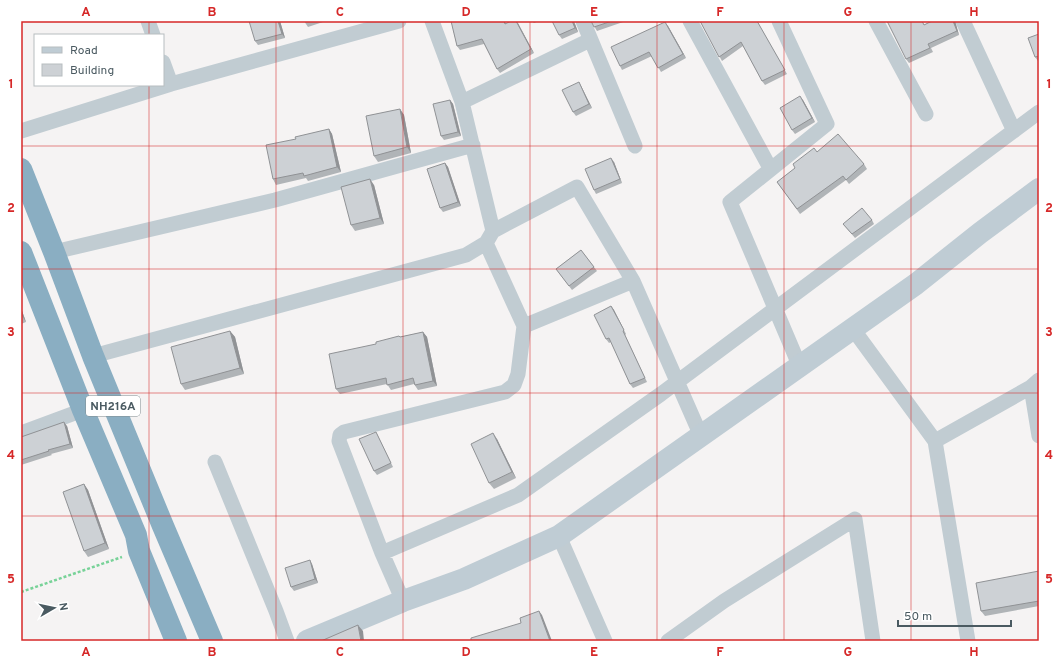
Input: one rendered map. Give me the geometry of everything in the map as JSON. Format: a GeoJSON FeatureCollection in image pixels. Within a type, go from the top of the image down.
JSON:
{"type":"FeatureCollection","features":[{"type":"Feature","properties":{"kind":"highway","name":"NH216A"},"geometry":{"type":"LineString","coordinates":[[21,169],[93,356],[212,641]]}},
{"type":"Feature","properties":{"kind":"highway","name":"NH216A"},"geometry":{"type":"LineString","coordinates":[[21,252],[83,410],[136,535],[139,551],[176,641]]}},
{"type":"Feature","properties":{"kind":"main road"},"geometry":{"type":"LineString","coordinates":[[307,641],[403,601],[464,579],[559,536],[916,284],[980,233],[1039,189]]}},
{"type":"Feature","properties":{"kind":"street"},"geometry":{"type":"LineString","coordinates":[[148,21],[153,34]]}},
{"type":"Feature","properties":{"kind":"street"},"geometry":{"type":"LineString","coordinates":[[21,131],[171,84],[399,21]]}},
{"type":"Feature","properties":{"kind":"street"},"geometry":{"type":"LineString","coordinates":[[403,601],[382,553],[339,442],[340,435],[344,432],[505,392],[514,385],[518,374],[524,326],[489,237],[473,145],[462,102],[432,21]]}},
{"type":"Feature","properties":{"kind":"street"},"geometry":{"type":"LineString","coordinates":[[583,21],[635,146]]}},
{"type":"Feature","properties":{"kind":"street"},"geometry":{"type":"LineString","coordinates":[[690,21],[770,168]]}},
{"type":"Feature","properties":{"kind":"street"},"geometry":{"type":"LineString","coordinates":[[779,21],[827,124],[770,168],[730,202],[800,367]]}},
{"type":"Feature","properties":{"kind":"street"},"geometry":{"type":"LineString","coordinates":[[876,21],[926,114]]}},
{"type":"Feature","properties":{"kind":"street"},"geometry":{"type":"LineString","coordinates":[[963,21],[1014,131]]}},
{"type":"Feature","properties":{"kind":"street"},"geometry":{"type":"LineString","coordinates":[[462,102],[590,40]]}},
{"type":"Feature","properties":{"kind":"street"},"geometry":{"type":"LineString","coordinates":[[164,65],[171,84]]}},
{"type":"Feature","properties":{"kind":"street"},"geometry":{"type":"LineString","coordinates":[[382,553],[518,495],[661,394],[776,310],[1039,112]]}},
{"type":"Feature","properties":{"kind":"street"},"geometry":{"type":"LineString","coordinates":[[54,252],[275,200],[473,145]]}},
{"type":"Feature","properties":{"kind":"street"},"geometry":{"type":"LineString","coordinates":[[93,356],[466,255],[489,237],[577,186],[633,281],[701,436]]}},
{"type":"Feature","properties":{"kind":"street"},"geometry":{"type":"LineString","coordinates":[[524,326],[633,281]]}},
{"type":"Feature","properties":{"kind":"street"},"geometry":{"type":"LineString","coordinates":[[853,329],[935,441],[968,641]]}},
{"type":"Feature","properties":{"kind":"street"},"geometry":{"type":"LineString","coordinates":[[935,441],[1035,384],[1039,436]]}},
{"type":"Feature","properties":{"kind":"street"},"geometry":{"type":"LineString","coordinates":[[21,433],[83,410]]}},
{"type":"Feature","properties":{"kind":"street"},"geometry":{"type":"LineString","coordinates":[[215,462],[288,641]]}},
{"type":"Feature","properties":{"kind":"street"},"geometry":{"type":"LineString","coordinates":[[668,641],[724,601],[855,518],[873,641]]}},
{"type":"Feature","properties":{"kind":"street"},"geometry":{"type":"LineString","coordinates":[[559,536],[605,641]]}},
{"type":"Feature","properties":{"kind":"path"},"geometry":{"type":"LineString","coordinates":[[21,592],[139,551]]}},
{"type":"Feature","properties":{"kind":"building"},"geometry":{"type":"Polygon","coordinates":[[[249,21],[278,21],[282,34],[255,41],[249,21]]]}},
{"type":"Feature","properties":{"kind":"building"},"geometry":{"type":"Polygon","coordinates":[[[451,21],[504,21],[505,24],[511,21],[516,21],[531,49],[497,69],[482,39],[457,46],[451,21]]]}},
{"type":"Feature","properties":{"kind":"building"},"geometry":{"type":"Polygon","coordinates":[[[552,21],[572,21],[575,28],[559,35],[552,21]]]}},
{"type":"Feature","properties":{"kind":"building"},"geometry":{"type":"Polygon","coordinates":[[[591,21],[612,21],[594,27],[591,21]]]}},
{"type":"Feature","properties":{"kind":"building"},"geometry":{"type":"Polygon","coordinates":[[[700,21],[757,21],[785,70],[762,81],[741,42],[719,57],[700,21]]]}},
{"type":"Feature","properties":{"kind":"building"},"geometry":{"type":"Polygon","coordinates":[[[887,21],[922,21],[924,25],[932,21],[953,21],[957,31],[928,44],[930,48],[906,59],[887,21]]]}},
{"type":"Feature","properties":{"kind":"building"},"geometry":{"type":"Polygon","coordinates":[[[665,22],[683,54],[658,68],[649,52],[620,66],[611,47],[665,22]]]}},
{"type":"Feature","properties":{"kind":"building"},"geometry":{"type":"Polygon","coordinates":[[[1039,34],[1039,56],[1035,57],[1028,38],[1039,34]]]}},
{"type":"Feature","properties":{"kind":"building"},"geometry":{"type":"Polygon","coordinates":[[[579,82],[589,104],[573,112],[562,90],[579,82]]]}},
{"type":"Feature","properties":{"kind":"building"},"geometry":{"type":"Polygon","coordinates":[[[800,96],[812,118],[792,130],[780,108],[800,96]]]}},
{"type":"Feature","properties":{"kind":"building"},"geometry":{"type":"Polygon","coordinates":[[[450,100],[458,132],[441,136],[433,104],[450,100]]]}},
{"type":"Feature","properties":{"kind":"building"},"geometry":{"type":"Polygon","coordinates":[[[400,109],[407,147],[374,156],[366,116],[400,109]]]}},
{"type":"Feature","properties":{"kind":"building"},"geometry":{"type":"Polygon","coordinates":[[[329,129],[337,167],[304,176],[303,173],[273,179],[266,145],[296,139],[295,137],[329,129]]]}},
{"type":"Feature","properties":{"kind":"building"},"geometry":{"type":"Polygon","coordinates":[[[838,134],[864,164],[846,180],[843,176],[797,209],[777,182],[795,168],[793,164],[814,148],[817,152],[838,134]]]}},
{"type":"Feature","properties":{"kind":"building"},"geometry":{"type":"Polygon","coordinates":[[[611,158],[620,179],[594,190],[585,169],[611,158]]]}},
{"type":"Feature","properties":{"kind":"building"},"geometry":{"type":"Polygon","coordinates":[[[445,163],[458,202],[440,208],[427,169],[445,163]]]}},
{"type":"Feature","properties":{"kind":"building"},"geometry":{"type":"Polygon","coordinates":[[[370,179],[380,218],[351,225],[341,187],[370,179]]]}},
{"type":"Feature","properties":{"kind":"building"},"geometry":{"type":"Polygon","coordinates":[[[862,208],[872,220],[852,234],[843,224],[862,208]]]}},
{"type":"Feature","properties":{"kind":"building"},"geometry":{"type":"Polygon","coordinates":[[[581,250],[594,267],[569,286],[556,269],[581,250]]]}},
{"type":"Feature","properties":{"kind":"building"},"geometry":{"type":"Polygon","coordinates":[[[611,306],[624,330],[623,331],[645,378],[630,384],[609,338],[606,339],[594,315],[611,306]]]}},
{"type":"Feature","properties":{"kind":"building"},"geometry":{"type":"Polygon","coordinates":[[[230,331],[240,368],[181,384],[171,347],[230,331]]]}},
{"type":"Feature","properties":{"kind":"building"},"geometry":{"type":"Polygon","coordinates":[[[423,332],[433,381],[415,385],[413,378],[387,385],[386,378],[336,389],[329,354],[376,344],[376,342],[399,336],[423,332]]]}},
{"type":"Feature","properties":{"kind":"building"},"geometry":{"type":"Polygon","coordinates":[[[64,422],[70,444],[21,460],[21,437],[64,422]]]}},
{"type":"Feature","properties":{"kind":"building"},"geometry":{"type":"Polygon","coordinates":[[[376,432],[391,463],[374,471],[359,439],[376,432]]]}},
{"type":"Feature","properties":{"kind":"building"},"geometry":{"type":"Polygon","coordinates":[[[493,433],[512,472],[489,483],[471,444],[493,433]]]}},
{"type":"Feature","properties":{"kind":"building"},"geometry":{"type":"Polygon","coordinates":[[[84,484],[105,543],[84,551],[63,492],[84,484]]]}},
{"type":"Feature","properties":{"kind":"building"},"geometry":{"type":"Polygon","coordinates":[[[310,560],[315,579],[291,587],[285,568],[310,560]]]}},
{"type":"Feature","properties":{"kind":"building"},"geometry":{"type":"Polygon","coordinates":[[[1039,571],[1039,601],[981,611],[976,583],[1039,571]]]}},
{"type":"Feature","properties":{"kind":"building"},"geometry":{"type":"Polygon","coordinates":[[[539,611],[550,641],[471,641],[471,638],[521,623],[520,618],[539,611]]]}},
{"type":"Feature","properties":{"kind":"building"},"geometry":{"type":"Polygon","coordinates":[[[358,625],[361,641],[321,641],[358,625]]]}}]}
